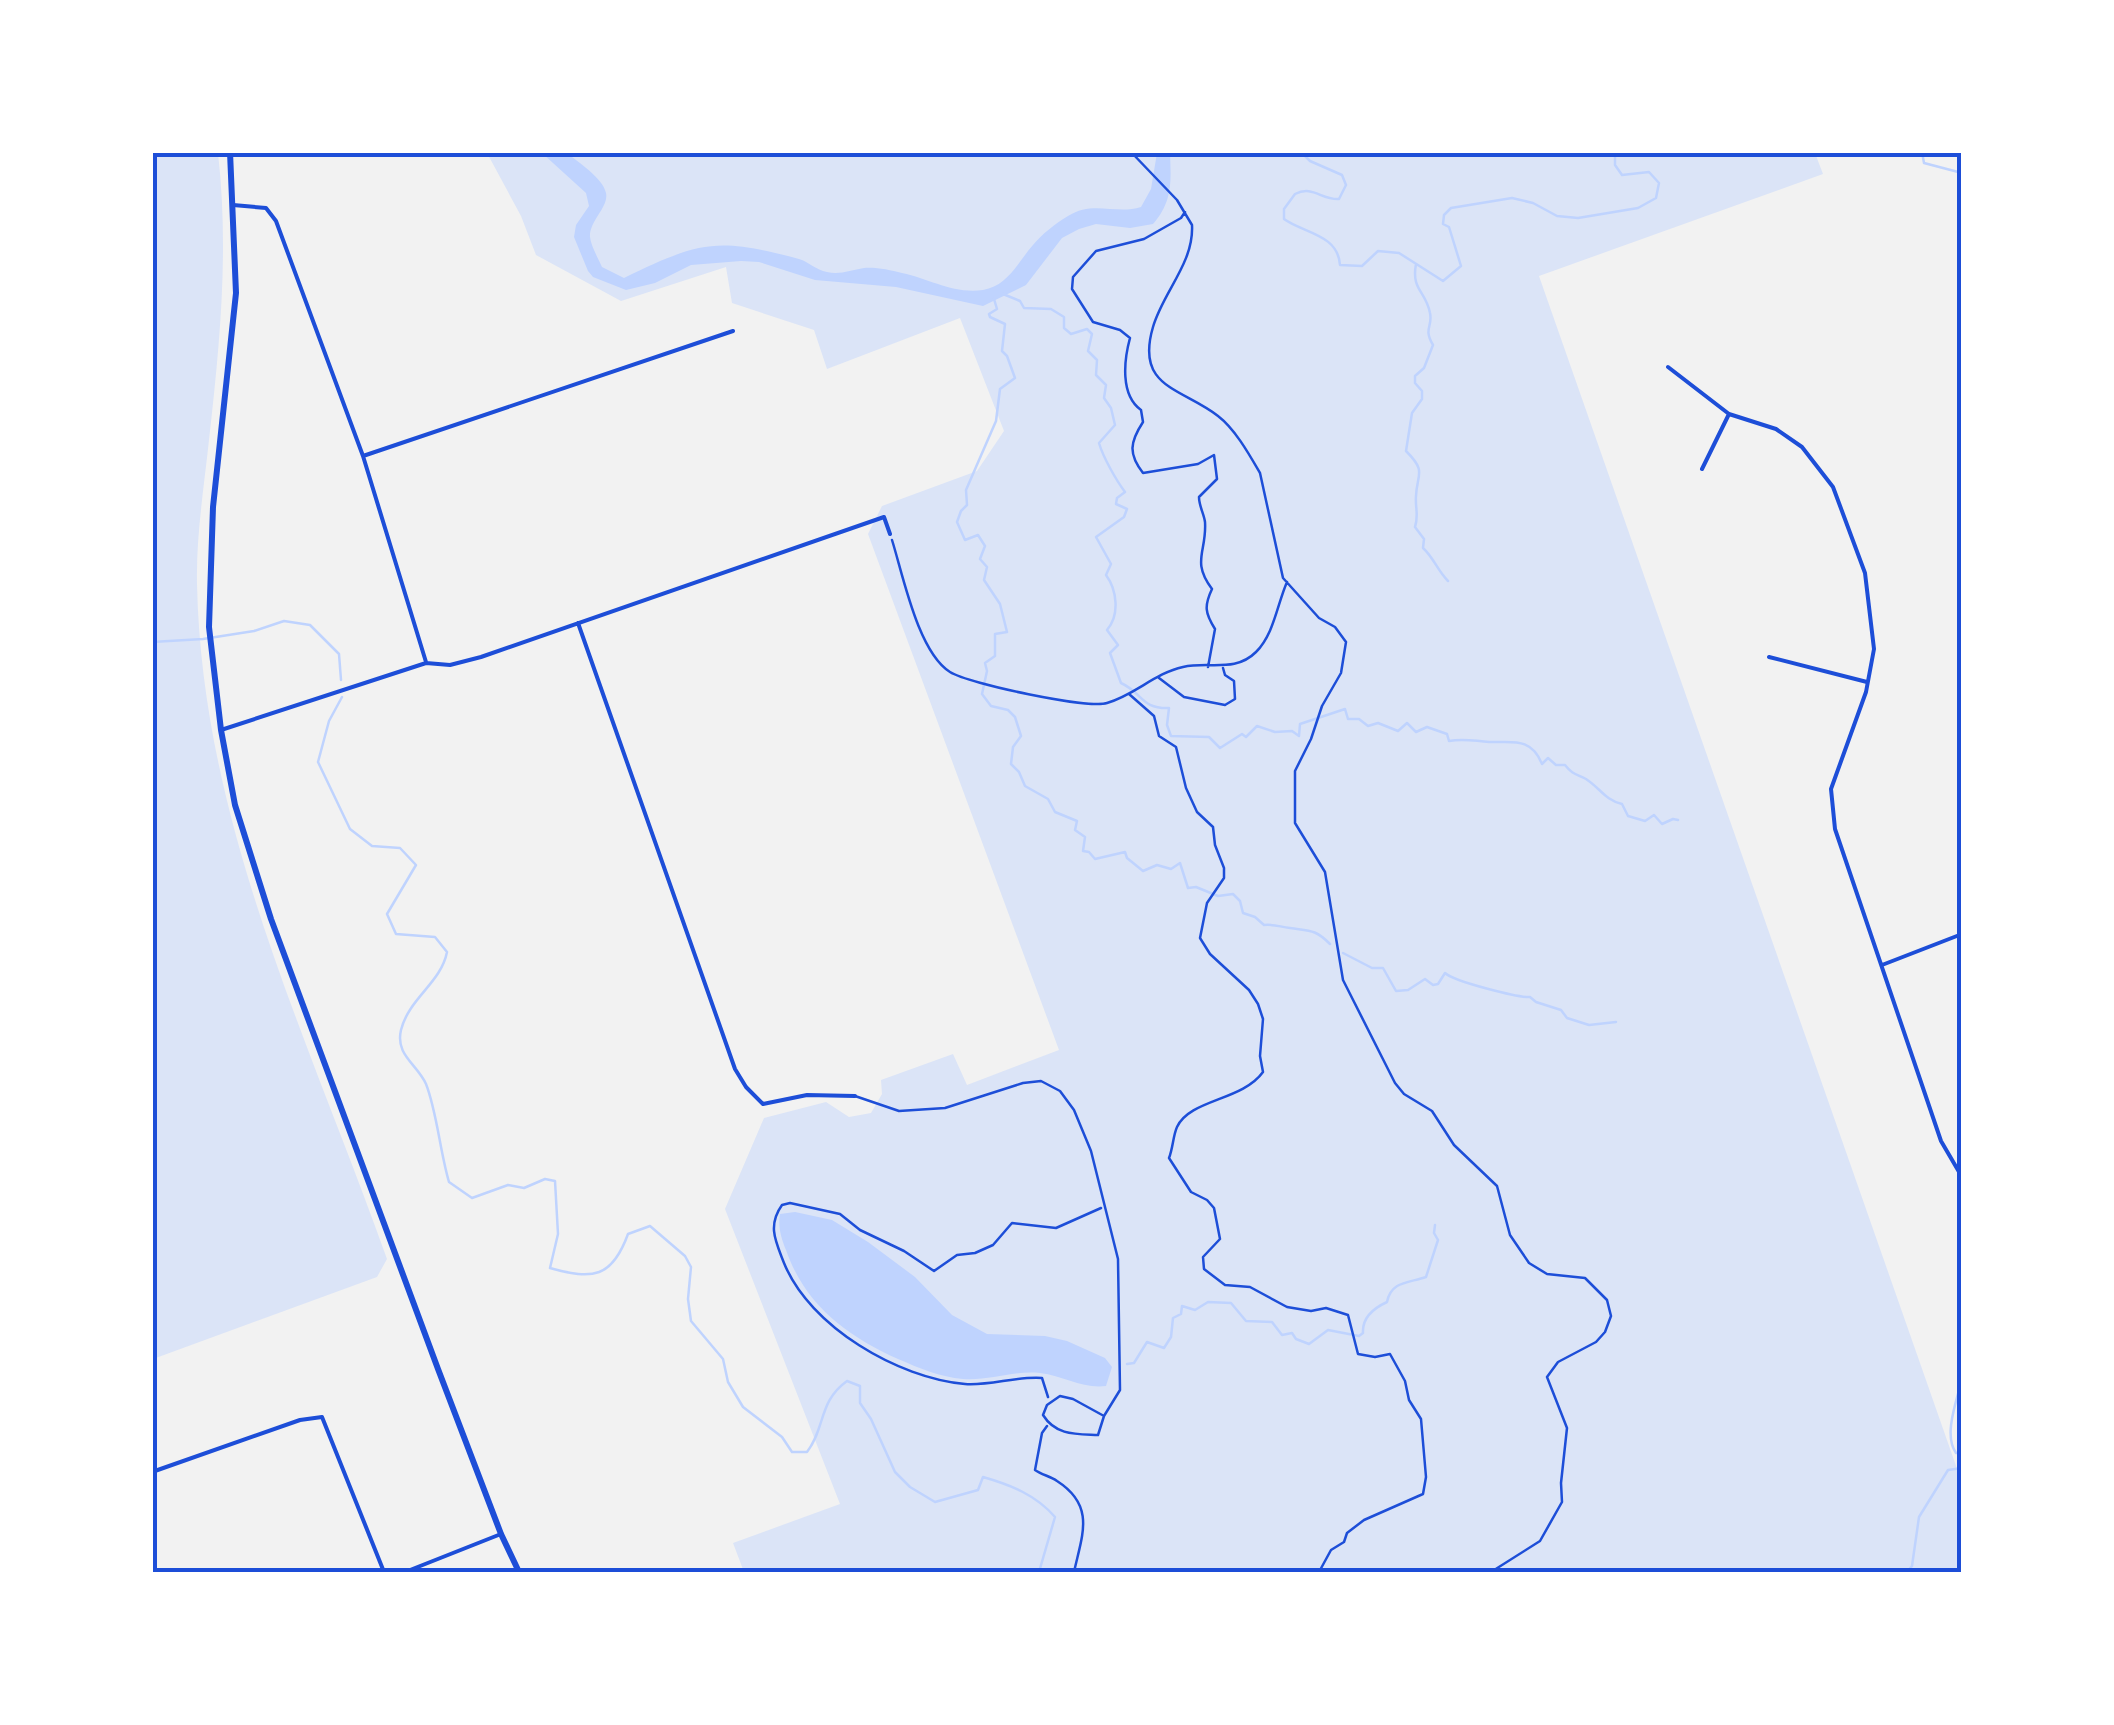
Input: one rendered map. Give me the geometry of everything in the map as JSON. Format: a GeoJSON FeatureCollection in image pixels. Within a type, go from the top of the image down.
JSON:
{"type":"FeatureCollection","features":[{"type":"Feature","properties":{"kind":"main road"},"geometry":{"type":"LineString","coordinates":[[230,152],[236,294],[214,508],[210,650],[235,804],[271,918],[501,1534],[519,1572]]}},
{"type":"Feature","properties":{"kind":"street"},"geometry":{"type":"LineString","coordinates":[[234,205],[266,208],[276,221],[363,456],[426,663]]}},
{"type":"Feature","properties":{"kind":"street"},"geometry":{"type":"LineString","coordinates":[[363,456],[733,330]]}},
{"type":"Feature","properties":{"kind":"street"},"geometry":{"type":"LineString","coordinates":[[1668,367],[1729,414],[1776,430],[1802,448],[1833,487],[1865,573],[1874,649],[1868,682],[1831,788],[1835,829],[1941,1140],[1962,1177]]}},
{"type":"Feature","properties":{"kind":"street"},"geometry":{"type":"LineString","coordinates":[[1702,469],[1729,414]]}},
{"type":"Feature","properties":{"kind":"street"},"geometry":{"type":"LineString","coordinates":[[221,730],[426,663],[450,664],[481,657],[884,517],[890,534]]}},
{"type":"Feature","properties":{"kind":"street"},"geometry":{"type":"LineString","coordinates":[[578,623],[735,1069],[763,1104],[807,1096],[856,1096]]}},
{"type":"Feature","properties":{"kind":"street"},"geometry":{"type":"LineString","coordinates":[[1769,657],[1868,682]]}},
{"type":"Feature","properties":{"kind":"street"},"geometry":{"type":"LineString","coordinates":[[1881,965],[1962,934]]}},
{"type":"Feature","properties":{"kind":"street"},"geometry":{"type":"LineString","coordinates":[[152,1472],[300,1420],[322,1417],[384,1572]]}},
{"type":"Feature","properties":{"kind":"street"},"geometry":{"type":"LineString","coordinates":[[405,1572],[501,1534]]}},
{"type":"Feature","properties":{"kind":"lane"},"geometry":{"type":"LineString","coordinates":[[856,1096],[899,1111],[945,1108],[1023,1083],[1040,1081],[1060,1091],[1074,1110],[1091,1150],[1102,1207],[1118,1259],[1120,1390],[1098,1435],[1063,1433],[1049,1424],[1044,1415],[1047,1405],[1060,1396],[1104,1416]]}},
{"type":"Feature","properties":{"kind":"path"},"geometry":{"type":"LineString","coordinates":[[1132,153],[1186,211],[1193,234],[1154,323],[1149,343],[1153,370],[1170,390],[1222,418],[1252,459],[1260,473],[1279,569],[1346,642],[1341,673],[1295,770],[1295,823],[1325,872],[1343,980],[1398,1089],[1432,1111],[1454,1145],[1497,1186],[1510,1235],[1530,1263],[1548,1274],[1586,1278],[1603,1293],[1610,1308],[1604,1332],[1596,1342],[1558,1362],[1547,1377],[1568,1428],[1560,1507],[1540,1541],[1491,1572]]}},
{"type":"Feature","properties":{"kind":"path"},"geometry":{"type":"LineString","coordinates":[[1186,211],[1182,218],[1144,239],[1096,251],[1073,277],[1072,290],[1094,322],[1120,330],[1130,338],[1125,359],[1128,391],[1143,422],[1132,438],[1132,459],[1142,474],[1198,464],[1214,455],[1216,479],[1198,497],[1205,520],[1199,562],[1202,576],[1212,589],[1206,615],[1215,629],[1208,666]]}},
{"type":"Feature","properties":{"kind":"path"},"geometry":{"type":"LineString","coordinates":[[890,534],[924,639],[948,672],[988,686],[1101,705],[1186,666],[1223,667],[1254,654],[1269,635],[1287,582]]}},
{"type":"Feature","properties":{"kind":"path"},"geometry":{"type":"LineString","coordinates":[[1158,678],[1184,697],[1225,705],[1235,699],[1236,687],[1223,667]]}},
{"type":"Feature","properties":{"kind":"path"},"geometry":{"type":"LineString","coordinates":[[1130,694],[1154,716],[1159,736],[1179,751],[1183,779],[1194,806],[1213,827],[1224,878],[1206,904],[1200,938],[1216,961],[1250,990],[1263,1019],[1263,1072],[1256,1083],[1239,1094],[1208,1102],[1176,1128],[1176,1142],[1169,1158],[1192,1192],[1214,1208],[1220,1239],[1204,1256],[1204,1269],[1226,1285],[1250,1287],[1287,1307],[1311,1311],[1326,1308],[1348,1315],[1358,1354],[1390,1354],[1405,1380],[1408,1400],[1420,1418],[1426,1477],[1423,1494],[1364,1520],[1331,1550],[1319,1572]]}},
{"type":"Feature","properties":{"kind":"path"},"geometry":{"type":"LineString","coordinates":[[1044,1415],[1048,1393],[1042,1378],[1006,1378],[968,1385],[952,1382],[884,1359],[847,1337],[820,1313],[788,1274],[774,1236],[775,1218],[782,1206],[790,1203],[840,1214],[860,1230],[934,1271],[957,1255],[993,1245],[1012,1223],[1056,1228],[1102,1207]]}},
{"type":"Feature","properties":{"kind":"path"},"geometry":{"type":"LineString","coordinates":[[1049,1424],[1042,1433],[1036,1470],[1057,1481],[1077,1501],[1086,1520],[1074,1572]]}},
{"type":"Feature","properties":{"kind":"shaded area"},"geometry":{"type":"Polygon","coordinates":[[[153,152],[218,153],[222,296],[197,566],[203,673],[238,845],[264,928],[387,1259],[377,1277],[153,1359],[153,152]]]}},
{"type":"Feature","properties":{"kind":"shaded area"},"geometry":{"type":"Polygon","coordinates":[[[487,153],[1815,153],[1823,174],[1539,276],[1961,1480],[1961,1572],[744,1572],[733,1543],[840,1504],[725,1209],[764,1118],[826,1102],[849,1117],[871,1113],[882,1094],[881,1080],[953,1054],[967,1085],[1059,1050],[868,534],[882,506],[977,471],[1004,431],[960,318],[827,369],[814,330],[732,303],[726,267],[621,301],[536,255],[521,216],[487,153]]]}},
{"type":"Feature","properties":{"kind":"water"},"geometry":{"type":"Polygon","coordinates":[[[542,153],[567,153],[604,187],[606,198],[592,225],[591,241],[602,267],[624,278],[691,250],[728,246],[799,259],[827,272],[878,268],[952,288],[983,290],[999,284],[1040,237],[1077,211],[1141,207],[1151,189],[1157,153],[1170,153],[1170,182],[1164,207],[1153,224],[1130,228],[1096,224],[1079,229],[1062,238],[1026,285],[983,306],[896,287],[815,280],[759,262],[741,261],[691,265],[655,283],[626,290],[593,277],[588,271],[574,237],[576,225],[589,206],[586,193],[542,153]]]}},
{"type":"Feature","properties":{"kind":"water"},"geometry":{"type":"Polygon","coordinates":[[[795,1212],[832,1220],[868,1242],[915,1277],[952,1315],[987,1334],[1045,1336],[1105,1358],[1112,1367],[1106,1386],[1089,1386],[1031,1372],[954,1378],[879,1350],[845,1329],[804,1287],[780,1228],[780,1214],[795,1212]]]}},
{"type":"Feature","properties":{"kind":"waterway"},"geometry":{"type":"LineString","coordinates":[[1301,152],[1310,161],[1342,175],[1346,185],[1339,199],[1307,191],[1295,194],[1284,209],[1284,219],[1326,241],[1338,255],[1340,265],[1362,266],[1378,251],[1399,253],[1443,281],[1461,266],[1449,227],[1443,224],[1444,215],[1451,208],[1512,198],[1533,203],[1557,216],[1578,218],[1638,208],[1656,198],[1659,183],[1649,172],[1622,175],[1615,165],[1615,152]]}},
{"type":"Feature","properties":{"kind":"waterway"},"geometry":{"type":"LineString","coordinates":[[1922,152],[1924,163],[1962,173]]}},
{"type":"Feature","properties":{"kind":"waterway"},"geometry":{"type":"LineString","coordinates":[[1416,264],[1417,285],[1431,318],[1429,335],[1433,345],[1424,368],[1415,376],[1422,399],[1412,413],[1406,451],[1419,473],[1415,527],[1424,539],[1423,548],[1448,581]]}},
{"type":"Feature","properties":{"kind":"waterway"},"geometry":{"type":"LineString","coordinates":[[1003,294],[1020,301],[1024,308],[1051,309],[1064,317],[1064,328],[1071,334],[1087,329],[1092,334],[1088,351],[1097,360],[1096,375],[1106,385],[1104,398],[1115,425],[1099,443],[1125,492],[1116,504],[1127,509],[1124,517],[1096,537],[1111,564],[1106,575],[1115,595],[1115,610],[1107,630],[1118,645],[1110,653],[1121,683],[1147,703],[1169,708],[1167,725],[1171,736],[1209,737],[1220,748],[1242,734],[1246,737],[1257,726],[1275,732],[1292,731],[1299,736],[1300,724],[1345,709],[1348,719],[1359,719],[1368,726],[1378,723],[1398,731],[1407,723],[1416,732],[1427,727],[1447,734],[1449,741],[1526,745],[1542,764],[1548,758],[1591,782],[1622,804],[1628,816],[1645,821],[1654,815],[1662,824],[1678,820]]}},
{"type":"Feature","properties":{"kind":"waterway"},"geometry":{"type":"LineString","coordinates":[[994,299],[997,309],[989,314],[1005,324],[1002,351],[1015,378],[1000,389],[996,421],[966,490],[967,505],[957,522],[965,540],[978,535],[985,546],[980,559],[987,567],[984,580],[1000,604],[1007,632],[995,634],[995,656],[985,663],[982,694],[991,706],[1008,710],[1015,717],[1021,736],[1013,747],[1011,764],[1025,786],[1048,799],[1055,812],[1077,821],[1075,830],[1085,837],[1083,851],[1095,859],[1125,852],[1143,871],[1157,865],[1171,869],[1180,863],[1188,888],[1196,887],[1218,896],[1233,894],[1243,913],[1264,925],[1312,931],[1330,944]]}},
{"type":"Feature","properties":{"kind":"waterway"},"geometry":{"type":"LineString","coordinates":[[152,642],[254,631],[284,621],[310,625],[339,654],[341,680]]}},
{"type":"Feature","properties":{"kind":"waterway"},"geometry":{"type":"LineString","coordinates":[[342,697],[329,721],[318,762],[350,829],[372,846],[400,848],[416,865],[387,914],[396,934],[435,937],[447,952],[438,973],[405,1019],[400,1039],[404,1053],[430,1095],[449,1182],[472,1198],[508,1185],[524,1188],[545,1179],[555,1181],[558,1234],[550,1268],[565,1272],[599,1272],[615,1260],[628,1234],[650,1226],[685,1256],[691,1267],[691,1321],[723,1359],[728,1382],[743,1407],[782,1437],[792,1452],[807,1452],[838,1389],[847,1381],[860,1386],[860,1403],[895,1472],[910,1487],[935,1502],[978,1490],[983,1477],[1022,1492],[1048,1509],[1055,1517],[1039,1572]]}},
{"type":"Feature","properties":{"kind":"waterway"},"geometry":{"type":"LineString","coordinates":[[1343,953],[1372,968],[1383,968],[1396,991],[1408,990],[1425,979],[1438,984],[1445,973],[1488,989],[1530,997],[1561,1010],[1567,1018],[1589,1025],[1616,1022]]}},
{"type":"Feature","properties":{"kind":"waterway"},"geometry":{"type":"LineString","coordinates":[[1127,1364],[1134,1363],[1147,1342],[1164,1348],[1171,1337],[1173,1318],[1181,1314],[1182,1306],[1195,1310],[1208,1302],[1231,1303],[1246,1321],[1272,1322],[1282,1335],[1292,1333],[1309,1344],[1328,1330],[1359,1336],[1367,1318],[1387,1302],[1392,1290],[1426,1277],[1438,1240],[1435,1225]]}},
{"type":"Feature","properties":{"kind":"waterway"},"geometry":{"type":"LineString","coordinates":[[1962,1379],[1951,1437],[1956,1453],[1962,1453]]}},
{"type":"Feature","properties":{"kind":"waterway"},"geometry":{"type":"LineString","coordinates":[[1907,1572],[1912,1566],[1919,1517],[1948,1470],[1962,1468]]}}]}
